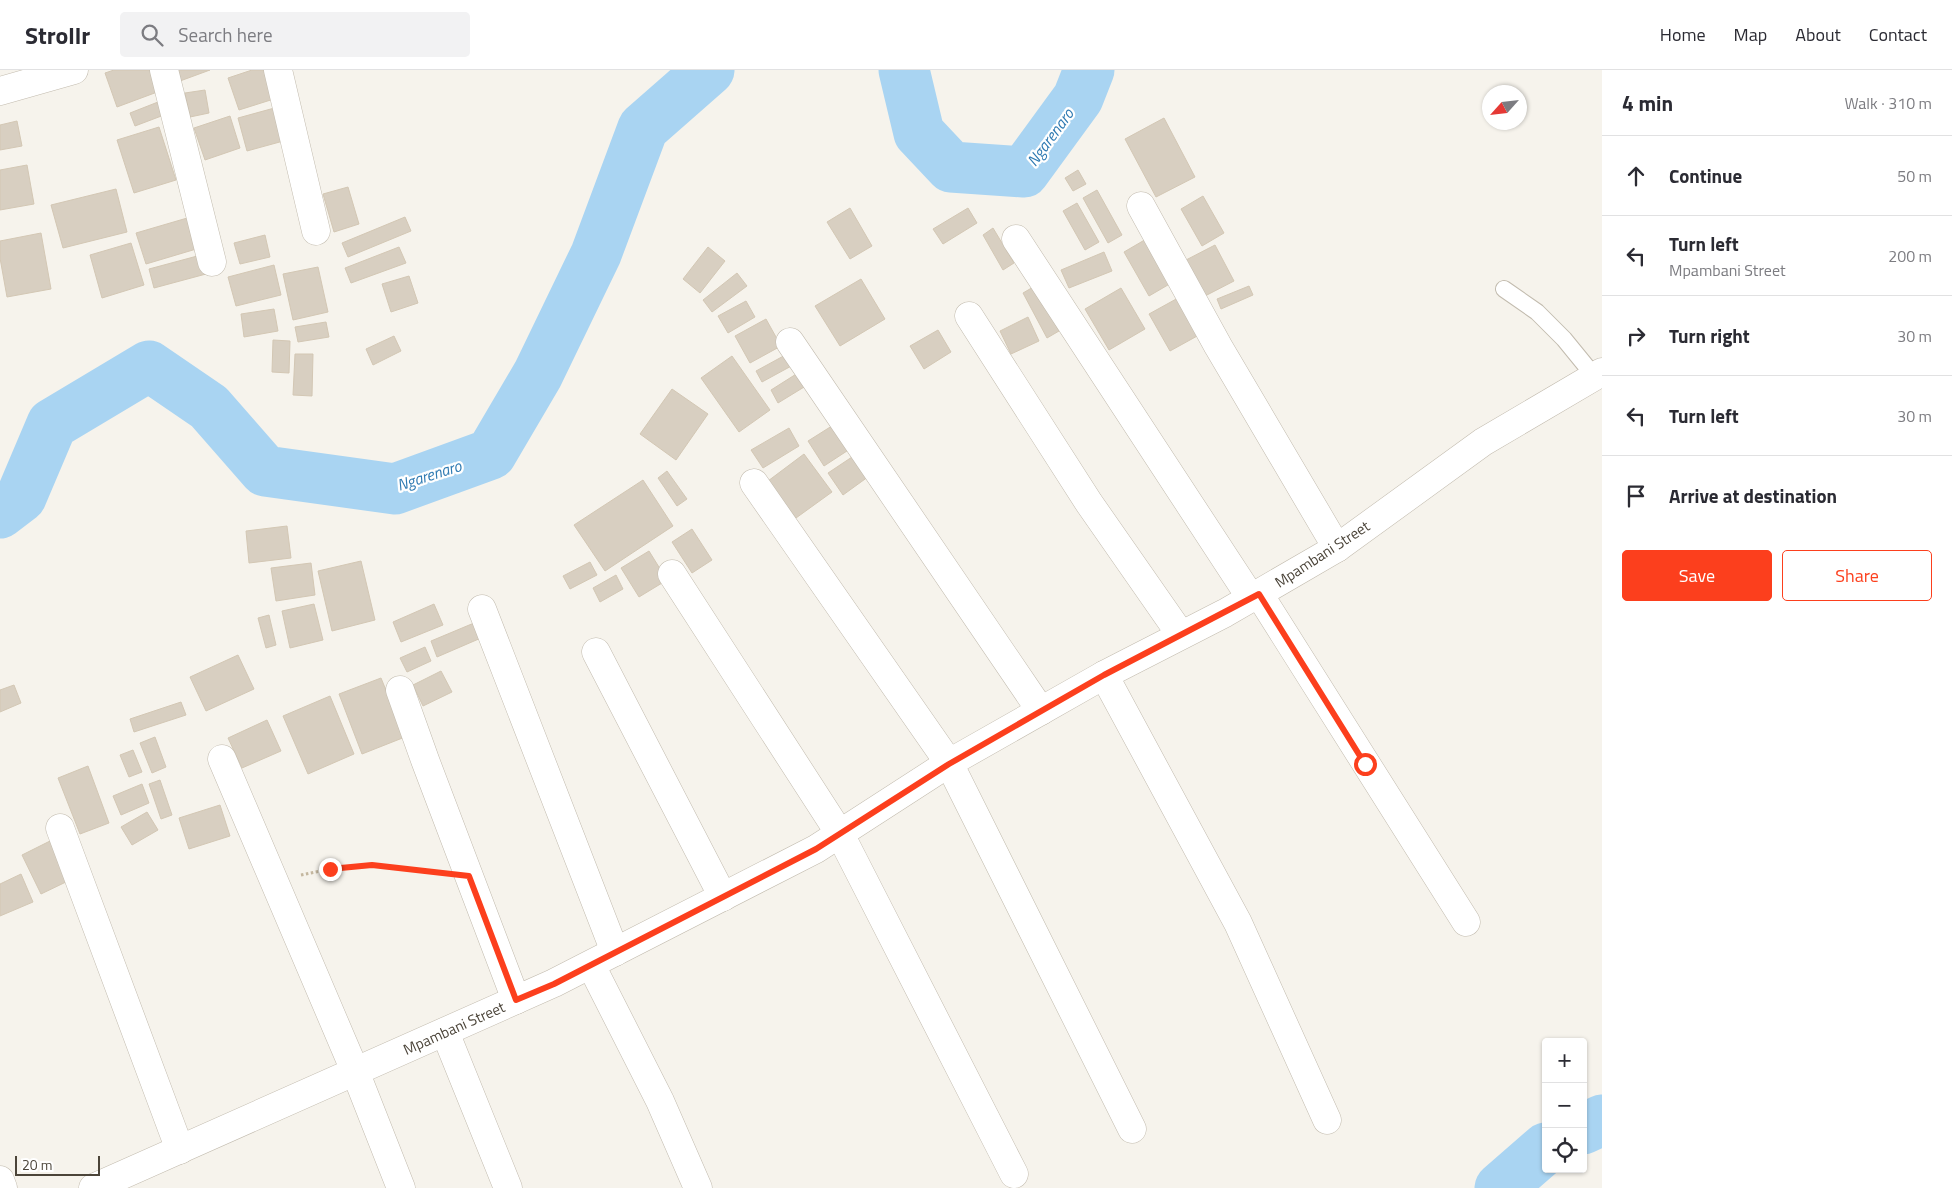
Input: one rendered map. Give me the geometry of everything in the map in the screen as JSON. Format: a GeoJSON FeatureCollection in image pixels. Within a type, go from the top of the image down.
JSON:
{"type":"FeatureCollection","features":[{"type":"Feature","properties":{"kind":"street"},"geometry":{"type":"LineString","coordinates":[[0,91],[36,76],[74,70]]}},
{"type":"Feature","properties":{"kind":"street"},"geometry":{"type":"LineString","coordinates":[[164,70],[212,262]]}},
{"type":"Feature","properties":{"kind":"street"},"geometry":{"type":"LineString","coordinates":[[278,70],[316,231]]}},
{"type":"Feature","properties":{"kind":"street"},"geometry":{"type":"LineString","coordinates":[[1141,206],[1218,346],[1337,548]]}},
{"type":"Feature","properties":{"kind":"street"},"geometry":{"type":"LineString","coordinates":[[1016,239],[1255,596],[1466,922]]}},
{"type":"Feature","properties":{"kind":"street"},"geometry":{"type":"LineString","coordinates":[[969,316],[1089,503],[1181,636]]}},
{"type":"Feature","properties":{"kind":"street"},"geometry":{"type":"LineString","coordinates":[[790,342],[918,533],[1041,711]]}},
{"type":"Feature","properties":{"kind":"street","name":"Mpambani Street"},"geometry":{"type":"LineString","coordinates":[[93,1188],[591,965],[816,849],[949,764],[1104,675],[1255,596],[1337,548],[1483,442],[1599,375]]}},
{"type":"Feature","properties":{"kind":"street"},"geometry":{"type":"LineString","coordinates":[[754,483],[949,764],[1132,1129]]}},
{"type":"Feature","properties":{"kind":"street"},"geometry":{"type":"LineString","coordinates":[[672,574],[840,834],[1014,1174]]}},
{"type":"Feature","properties":{"kind":"street"},"geometry":{"type":"LineString","coordinates":[[482,609],[615,952]]}},
{"type":"Feature","properties":{"kind":"street"},"geometry":{"type":"LineString","coordinates":[[596,652],[723,897]]}},
{"type":"Feature","properties":{"kind":"street"},"geometry":{"type":"LineString","coordinates":[[1104,675],[1238,922],[1327,1120]]}},
{"type":"Feature","properties":{"kind":"street"},"geometry":{"type":"LineString","coordinates":[[400,690],[516,1000]]}},
{"type":"Feature","properties":{"kind":"street"},"geometry":{"type":"LineString","coordinates":[[222,759],[355,1071],[401,1188]]}},
{"type":"Feature","properties":{"kind":"street"},"geometry":{"type":"LineString","coordinates":[[60,828],[180,1150]]}},
{"type":"Feature","properties":{"kind":"street"},"geometry":{"type":"LineString","coordinates":[[591,965],[660,1101],[698,1188]]}},
{"type":"Feature","properties":{"kind":"street"},"geometry":{"type":"LineString","coordinates":[[445,1032],[508,1188]]}},
{"type":"Feature","properties":{"kind":"street"},"geometry":{"type":"LineString","coordinates":[[0,1180],[3,1188]]}},
{"type":"Feature","properties":{"kind":"lane"},"geometry":{"type":"LineString","coordinates":[[1504,289],[1537,312],[1599,375]]}},
{"type":"Feature","properties":{"kind":"path"},"geometry":{"type":"LineString","coordinates":[[274,882],[330,869],[372,865],[469,876]]}},
{"type":"Feature","properties":{"kind":"building"},"geometry":{"type":"Polygon","coordinates":[[[114,70],[153,70],[160,91],[117,107],[105,73],[114,70]]]}},
{"type":"Feature","properties":{"kind":"building"},"geometry":{"type":"Polygon","coordinates":[[[176,70],[210,70],[180,81],[176,70]]]}},
{"type":"Feature","properties":{"kind":"building"},"geometry":{"type":"Polygon","coordinates":[[[252,70],[267,70],[277,98],[239,110],[228,78],[252,70]]]}},
{"type":"Feature","properties":{"kind":"building"},"geometry":{"type":"Polygon","coordinates":[[[205,90],[209,113],[190,117],[185,93],[205,90]]]}},
{"type":"Feature","properties":{"kind":"building"},"geometry":{"type":"Polygon","coordinates":[[[158,102],[164,115],[135,126],[130,113],[158,102]]]}},
{"type":"Feature","properties":{"kind":"building"},"geometry":{"type":"Polygon","coordinates":[[[278,107],[287,140],[247,151],[238,118],[278,107]]]}},
{"type":"Feature","properties":{"kind":"building"},"geometry":{"type":"Polygon","coordinates":[[[230,116],[240,148],[205,160],[194,128],[230,116]]]}},
{"type":"Feature","properties":{"kind":"building"},"geometry":{"type":"Polygon","coordinates":[[[1164,118],[1195,177],[1156,197],[1125,139],[1164,118]]]}},
{"type":"Feature","properties":{"kind":"building"},"geometry":{"type":"Polygon","coordinates":[[[17,121],[22,146],[0,150],[0,125],[17,121]]]}},
{"type":"Feature","properties":{"kind":"building"},"geometry":{"type":"Polygon","coordinates":[[[159,127],[176,180],[134,193],[117,140],[159,127]]]}},
{"type":"Feature","properties":{"kind":"building"},"geometry":{"type":"Polygon","coordinates":[[[27,165],[34,204],[0,210],[0,170],[27,165]]]}},
{"type":"Feature","properties":{"kind":"building"},"geometry":{"type":"Polygon","coordinates":[[[1078,170],[1086,184],[1073,191],[1065,178],[1078,170]]]}},
{"type":"Feature","properties":{"kind":"building"},"geometry":{"type":"Polygon","coordinates":[[[348,187],[359,224],[334,232],[323,194],[348,187]]]}},
{"type":"Feature","properties":{"kind":"building"},"geometry":{"type":"Polygon","coordinates":[[[116,189],[127,232],[63,248],[51,205],[116,189]]]}},
{"type":"Feature","properties":{"kind":"building"},"geometry":{"type":"Polygon","coordinates":[[[1097,190],[1122,235],[1108,243],[1083,198],[1097,190]]]}},
{"type":"Feature","properties":{"kind":"building"},"geometry":{"type":"Polygon","coordinates":[[[1203,196],[1224,233],[1202,246],[1181,209],[1203,196]]]}},
{"type":"Feature","properties":{"kind":"building"},"geometry":{"type":"Polygon","coordinates":[[[1077,203],[1099,242],[1085,250],[1063,211],[1077,203]]]}},
{"type":"Feature","properties":{"kind":"building"},"geometry":{"type":"Polygon","coordinates":[[[850,208],[872,246],[850,259],[827,222],[850,208]]]}},
{"type":"Feature","properties":{"kind":"building"},"geometry":{"type":"Polygon","coordinates":[[[968,208],[977,223],[943,244],[933,229],[968,208]]]}},
{"type":"Feature","properties":{"kind":"building"},"geometry":{"type":"Polygon","coordinates":[[[194,216],[203,247],[146,264],[136,233],[194,216]]]}},
{"type":"Feature","properties":{"kind":"building"},"geometry":{"type":"Polygon","coordinates":[[[405,217],[411,231],[348,257],[342,243],[405,217]]]}},
{"type":"Feature","properties":{"kind":"building"},"geometry":{"type":"Polygon","coordinates":[[[993,228],[1014,263],[1003,270],[983,235],[993,228]]]}},
{"type":"Feature","properties":{"kind":"building"},"geometry":{"type":"Polygon","coordinates":[[[41,233],[51,289],[7,297],[0,258],[0,241],[41,233]]]}},
{"type":"Feature","properties":{"kind":"building"},"geometry":{"type":"Polygon","coordinates":[[[265,235],[270,257],[240,264],[234,243],[265,235]]]}},
{"type":"Feature","properties":{"kind":"building"},"geometry":{"type":"Polygon","coordinates":[[[1148,238],[1173,282],[1149,296],[1124,252],[1148,238]]]}},
{"type":"Feature","properties":{"kind":"building"},"geometry":{"type":"Polygon","coordinates":[[[131,243],[144,285],[102,298],[90,255],[131,243]]]}},
{"type":"Feature","properties":{"kind":"building"},"geometry":{"type":"Polygon","coordinates":[[[1215,245],[1234,281],[1205,296],[1186,260],[1215,245]]]}},
{"type":"Feature","properties":{"kind":"building"},"geometry":{"type":"Polygon","coordinates":[[[399,247],[406,263],[351,283],[345,268],[399,247]]]}},
{"type":"Feature","properties":{"kind":"building"},"geometry":{"type":"Polygon","coordinates":[[[708,247],[725,261],[700,293],[683,279],[708,247]]]}},
{"type":"Feature","properties":{"kind":"building"},"geometry":{"type":"Polygon","coordinates":[[[1104,252],[1112,271],[1069,288],[1061,270],[1104,252]]]}},
{"type":"Feature","properties":{"kind":"building"},"geometry":{"type":"Polygon","coordinates":[[[201,255],[206,274],[154,288],[149,269],[201,255]]]}},
{"type":"Feature","properties":{"kind":"building"},"geometry":{"type":"Polygon","coordinates":[[[274,265],[281,295],[236,306],[228,277],[274,265]]]}},
{"type":"Feature","properties":{"kind":"building"},"geometry":{"type":"Polygon","coordinates":[[[318,267],[328,312],[293,320],[283,274],[318,267]]]}},
{"type":"Feature","properties":{"kind":"building"},"geometry":{"type":"Polygon","coordinates":[[[737,273],[747,286],[712,312],[703,300],[737,273]]]}},
{"type":"Feature","properties":{"kind":"building"},"geometry":{"type":"Polygon","coordinates":[[[409,276],[418,303],[391,312],[382,284],[409,276]]]}},
{"type":"Feature","properties":{"kind":"building"},"geometry":{"type":"Polygon","coordinates":[[[861,279],[885,319],[840,346],[815,306],[861,279]]]}},
{"type":"Feature","properties":{"kind":"building"},"geometry":{"type":"Polygon","coordinates":[[[1035,286],[1059,331],[1047,338],[1023,293],[1035,286]]]}},
{"type":"Feature","properties":{"kind":"building"},"geometry":{"type":"Polygon","coordinates":[[[1249,286],[1253,295],[1221,309],[1217,299],[1249,286]]]}},
{"type":"Feature","properties":{"kind":"building"},"geometry":{"type":"Polygon","coordinates":[[[1121,288],[1145,329],[1109,350],[1085,309],[1121,288]]]}},
{"type":"Feature","properties":{"kind":"building"},"geometry":{"type":"Polygon","coordinates":[[[1178,298],[1199,335],[1170,351],[1149,314],[1178,298]]]}},
{"type":"Feature","properties":{"kind":"building"},"geometry":{"type":"Polygon","coordinates":[[[746,301],[755,317],[728,333],[718,316],[746,301]]]}},
{"type":"Feature","properties":{"kind":"building"},"geometry":{"type":"Polygon","coordinates":[[[274,309],[278,331],[244,337],[241,314],[274,309]]]}},
{"type":"Feature","properties":{"kind":"building"},"geometry":{"type":"Polygon","coordinates":[[[1028,317],[1039,341],[1011,354],[1000,331],[1028,317]]]}},
{"type":"Feature","properties":{"kind":"building"},"geometry":{"type":"Polygon","coordinates":[[[766,319],[781,346],[750,363],[735,336],[766,319]]]}},
{"type":"Feature","properties":{"kind":"building"},"geometry":{"type":"Polygon","coordinates":[[[326,322],[329,337],[298,342],[295,327],[326,322]]]}},
{"type":"Feature","properties":{"kind":"building"},"geometry":{"type":"Polygon","coordinates":[[[938,330],[951,352],[924,369],[910,346],[938,330]]]}},
{"type":"Feature","properties":{"kind":"building"},"geometry":{"type":"Polygon","coordinates":[[[394,336],[401,351],[373,365],[366,349],[394,336]]]}},
{"type":"Feature","properties":{"kind":"building"},"geometry":{"type":"Polygon","coordinates":[[[273,340],[290,341],[289,373],[272,372],[273,340]]]}},
{"type":"Feature","properties":{"kind":"building"},"geometry":{"type":"Polygon","coordinates":[[[789,353],[795,364],[762,382],[756,371],[789,353]]]}},
{"type":"Feature","properties":{"kind":"building"},"geometry":{"type":"Polygon","coordinates":[[[295,354],[313,354],[312,396],[293,395],[295,354]]]}},
{"type":"Feature","properties":{"kind":"building"},"geometry":{"type":"Polygon","coordinates":[[[732,356],[770,410],[739,432],[701,378],[732,356]]]}},
{"type":"Feature","properties":{"kind":"building"},"geometry":{"type":"Polygon","coordinates":[[[801,371],[809,384],[778,403],[771,390],[801,371]]]}},
{"type":"Feature","properties":{"kind":"building"},"geometry":{"type":"Polygon","coordinates":[[[672,389],[708,414],[676,460],[640,434],[672,389]]]}},
{"type":"Feature","properties":{"kind":"building"},"geometry":{"type":"Polygon","coordinates":[[[835,424],[850,449],[824,466],[808,441],[835,424]]]}},
{"type":"Feature","properties":{"kind":"building"},"geometry":{"type":"Polygon","coordinates":[[[789,428],[799,446],[763,468],[751,450],[789,428]]]}},
{"type":"Feature","properties":{"kind":"building"},"geometry":{"type":"Polygon","coordinates":[[[858,453],[872,474],[843,495],[828,473],[858,453]]]}},
{"type":"Feature","properties":{"kind":"building"},"geometry":{"type":"Polygon","coordinates":[[[804,454],[832,492],[796,518],[768,481],[804,454]]]}},
{"type":"Feature","properties":{"kind":"building"},"geometry":{"type":"Polygon","coordinates":[[[667,471],[687,499],[677,506],[658,478],[667,471]]]}},
{"type":"Feature","properties":{"kind":"building"},"geometry":{"type":"Polygon","coordinates":[[[643,480],[673,526],[605,571],[574,525],[643,480]]]}},
{"type":"Feature","properties":{"kind":"building"},"geometry":{"type":"Polygon","coordinates":[[[287,526],[291,558],[249,563],[246,531],[287,526]]]}},
{"type":"Feature","properties":{"kind":"building"},"geometry":{"type":"Polygon","coordinates":[[[692,529],[712,560],[692,573],[672,542],[692,529]]]}},
{"type":"Feature","properties":{"kind":"building"},"geometry":{"type":"Polygon","coordinates":[[[649,551],[667,580],[639,597],[621,568],[649,551]]]}},
{"type":"Feature","properties":{"kind":"building"},"geometry":{"type":"Polygon","coordinates":[[[361,561],[375,620],[332,631],[318,571],[361,561]]]}},
{"type":"Feature","properties":{"kind":"building"},"geometry":{"type":"Polygon","coordinates":[[[590,562],[597,575],[570,589],[563,576],[590,562]]]}},
{"type":"Feature","properties":{"kind":"building"},"geometry":{"type":"Polygon","coordinates":[[[311,563],[315,595],[276,601],[271,568],[311,563]]]}},
{"type":"Feature","properties":{"kind":"building"},"geometry":{"type":"Polygon","coordinates":[[[616,575],[623,589],[600,602],[593,588],[616,575]]]}},
{"type":"Feature","properties":{"kind":"building"},"geometry":{"type":"Polygon","coordinates":[[[314,604],[323,640],[290,648],[282,611],[314,604]]]}},
{"type":"Feature","properties":{"kind":"building"},"geometry":{"type":"Polygon","coordinates":[[[434,604],[443,625],[401,642],[393,622],[434,604]]]}},
{"type":"Feature","properties":{"kind":"building"},"geometry":{"type":"Polygon","coordinates":[[[269,615],[276,645],[266,648],[258,618],[269,615]]]}},
{"type":"Feature","properties":{"kind":"building"},"geometry":{"type":"Polygon","coordinates":[[[474,623],[481,638],[437,657],[431,641],[474,623]]]}},
{"type":"Feature","properties":{"kind":"building"},"geometry":{"type":"Polygon","coordinates":[[[425,647],[431,661],[407,672],[400,658],[425,647]]]}},
{"type":"Feature","properties":{"kind":"building"},"geometry":{"type":"Polygon","coordinates":[[[238,655],[254,689],[206,711],[190,677],[238,655]]]}},
{"type":"Feature","properties":{"kind":"building"},"geometry":{"type":"Polygon","coordinates":[[[441,671],[452,692],[423,706],[413,685],[441,671]]]}},
{"type":"Feature","properties":{"kind":"building"},"geometry":{"type":"Polygon","coordinates":[[[381,678],[405,737],[362,754],[339,694],[381,678]]]}},
{"type":"Feature","properties":{"kind":"building"},"geometry":{"type":"Polygon","coordinates":[[[14,685],[21,703],[0,712],[0,690],[14,685]]]}},
{"type":"Feature","properties":{"kind":"building"},"geometry":{"type":"Polygon","coordinates":[[[330,696],[354,754],[308,774],[283,716],[330,696]]]}},
{"type":"Feature","properties":{"kind":"building"},"geometry":{"type":"Polygon","coordinates":[[[181,702],[186,715],[134,732],[130,719],[181,702]]]}},
{"type":"Feature","properties":{"kind":"building"},"geometry":{"type":"Polygon","coordinates":[[[267,720],[281,751],[242,768],[228,738],[267,720]]]}},
{"type":"Feature","properties":{"kind":"building"},"geometry":{"type":"Polygon","coordinates":[[[155,737],[166,767],[152,773],[140,743],[155,737]]]}},
{"type":"Feature","properties":{"kind":"building"},"geometry":{"type":"Polygon","coordinates":[[[133,750],[142,772],[129,777],[120,755],[133,750]]]}},
{"type":"Feature","properties":{"kind":"building"},"geometry":{"type":"Polygon","coordinates":[[[88,766],[109,823],[80,834],[58,778],[88,766]]]}},
{"type":"Feature","properties":{"kind":"building"},"geometry":{"type":"Polygon","coordinates":[[[160,780],[172,815],[161,819],[149,784],[160,780]]]}},
{"type":"Feature","properties":{"kind":"building"},"geometry":{"type":"Polygon","coordinates":[[[142,784],[149,803],[121,815],[113,796],[142,784]]]}},
{"type":"Feature","properties":{"kind":"building"},"geometry":{"type":"Polygon","coordinates":[[[220,805],[230,836],[189,849],[179,818],[220,805]]]}},
{"type":"Feature","properties":{"kind":"building"},"geometry":{"type":"Polygon","coordinates":[[[147,812],[158,830],[132,845],[121,827],[147,812]]]}},
{"type":"Feature","properties":{"kind":"building"},"geometry":{"type":"Polygon","coordinates":[[[50,841],[68,881],[41,894],[22,855],[50,841]]]}},
{"type":"Feature","properties":{"kind":"building"},"geometry":{"type":"Polygon","coordinates":[[[21,874],[33,902],[0,916],[0,884],[21,874]]]}},
{"type":"Feature","properties":{"kind":"waterway","name":"Ngarenaro"},"geometry":{"type":"LineString","coordinates":[[0,513],[21,497],[52,424],[149,366],[209,407],[265,471],[395,489],[491,454],[538,374],[596,254],[643,128],[709,70]]}},
{"type":"Feature","properties":{"kind":"waterway","name":"Ngarenaro"},"geometry":{"type":"LineString","coordinates":[[904,70],[919,133],[951,167],[1024,172],[1078,98],[1089,70]]}},
{"type":"Feature","properties":{"kind":"waterway"},"geometry":{"type":"LineString","coordinates":[[1585,1128],[1602,1120]]}},
{"type":"Feature","properties":{"kind":"waterway"},"geometry":{"type":"LineString","coordinates":[[1500,1188],[1542,1151]]}},
{"type":"Feature","properties":{"kind":"route"},"geometry":{"type":"LineString","coordinates":[[330,869],[372,865],[469,876],[516,1000],[554,984],[816,849],[949,764],[1041,711],[1104,675],[1259,594],[1365,764]]}}]}
